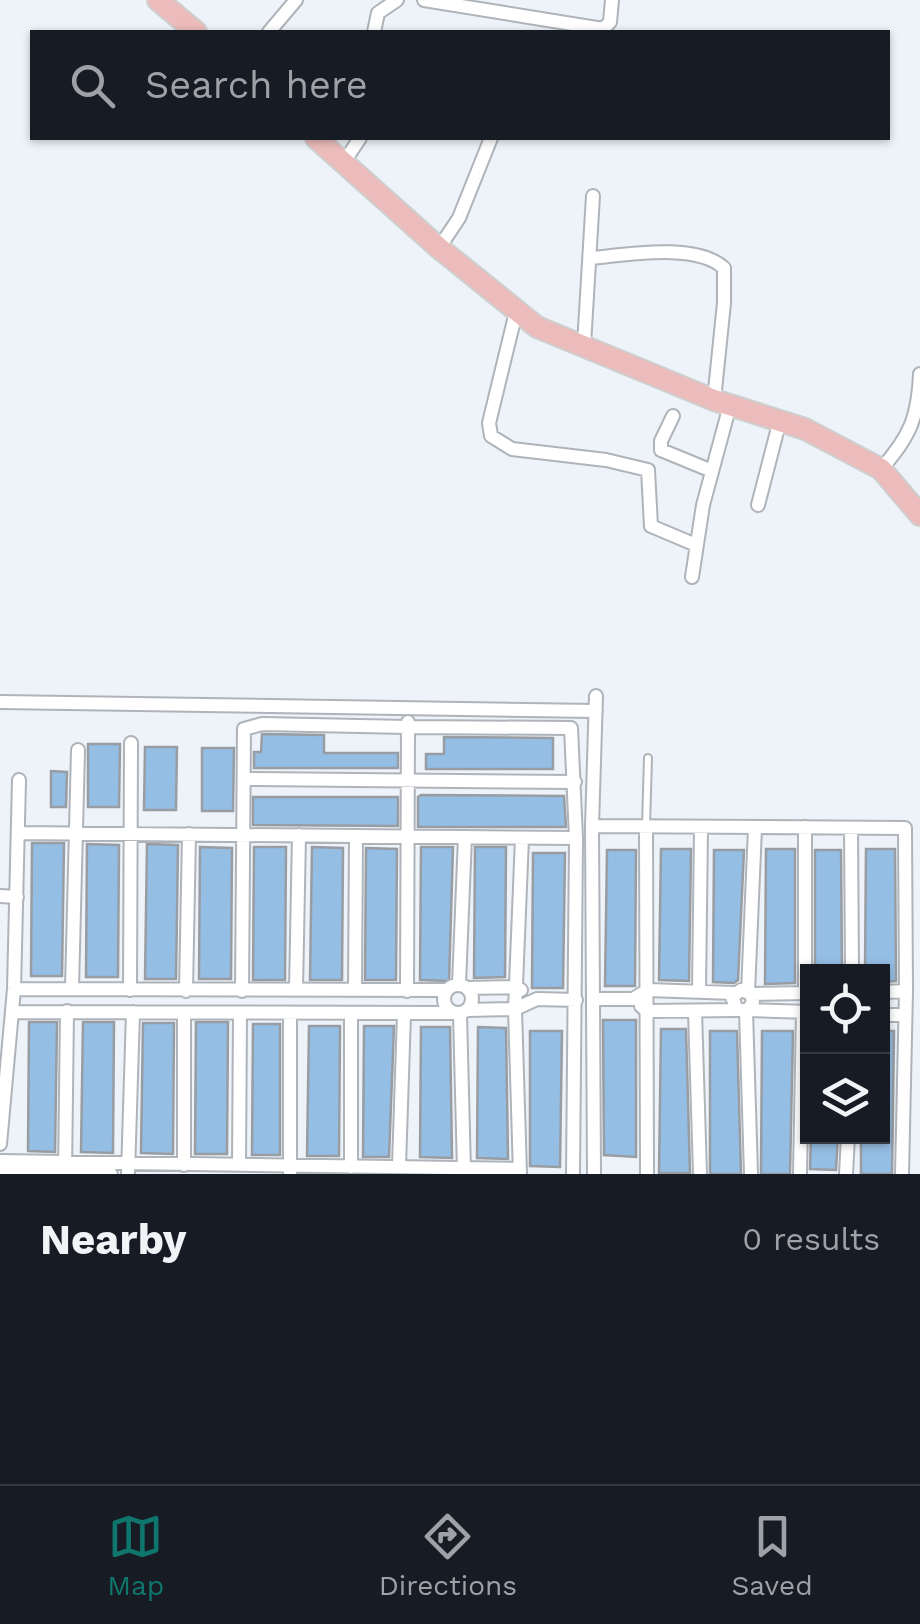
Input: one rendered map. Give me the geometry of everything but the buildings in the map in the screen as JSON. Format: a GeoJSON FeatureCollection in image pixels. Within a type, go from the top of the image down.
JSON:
{"type":"FeatureCollection","features":[{"type":"Feature","properties":{"kind":"main road"},"geometry":{"type":"LineString","coordinates":[[158,0],[194,30]]}},
{"type":"Feature","properties":{"kind":"main road"},"geometry":{"type":"LineString","coordinates":[[318,140],[439,248],[536,327],[722,402],[805,429],[881,469],[920,515]]}},
{"type":"Feature","properties":{"kind":"street"},"geometry":{"type":"LineString","coordinates":[[271,30],[296,0]]}},
{"type":"Feature","properties":{"kind":"street"},"geometry":{"type":"LineString","coordinates":[[374,30],[378,12],[398,0]]}},
{"type":"Feature","properties":{"kind":"street"},"geometry":{"type":"LineString","coordinates":[[424,0],[604,28],[610,22],[612,0]]}},
{"type":"Feature","properties":{"kind":"street"},"geometry":{"type":"LineString","coordinates":[[344,162],[359,140]]}},
{"type":"Feature","properties":{"kind":"street"},"geometry":{"type":"LineString","coordinates":[[439,248],[459,218],[489,140]]}},
{"type":"Feature","properties":{"kind":"street"},"geometry":{"type":"LineString","coordinates":[[584,345],[593,196]]}},
{"type":"Feature","properties":{"kind":"street"},"geometry":{"type":"LineString","coordinates":[[591,258],[682,254],[717,261],[724,268],[722,402],[692,577]]}},
{"type":"Feature","properties":{"kind":"street"},"geometry":{"type":"LineString","coordinates":[[516,312],[488,424],[491,436],[512,449],[606,460],[648,470],[650,526],[696,545]]}},
{"type":"Feature","properties":{"kind":"street"},"geometry":{"type":"LineString","coordinates":[[881,469],[906,440],[913,424],[920,374]]}},
{"type":"Feature","properties":{"kind":"street"},"geometry":{"type":"LineString","coordinates":[[673,416],[661,450],[712,471]]}},
{"type":"Feature","properties":{"kind":"street"},"geometry":{"type":"LineString","coordinates":[[758,505],[780,420]]}},
{"type":"Feature","properties":{"kind":"street"},"geometry":{"type":"LineString","coordinates":[[0,702],[409,708],[596,703],[592,826],[594,1174]]}},
{"type":"Feature","properties":{"kind":"street"},"geometry":{"type":"LineString","coordinates":[[407,991],[409,708]]}},
{"type":"Feature","properties":{"kind":"street"},"geometry":{"type":"LineString","coordinates":[[242,991],[244,729],[250,725],[571,728],[576,838],[573,1174]]}},
{"type":"Feature","properties":{"kind":"street"},"geometry":{"type":"LineString","coordinates":[[128,1169],[138,1012],[131,990],[131,743]]}},
{"type":"Feature","properties":{"kind":"street"},"geometry":{"type":"LineString","coordinates":[[72,988],[78,750]]}},
{"type":"Feature","properties":{"kind":"street"},"geometry":{"type":"LineString","coordinates":[[244,779],[575,782]]}},
{"type":"Feature","properties":{"kind":"street"},"geometry":{"type":"LineString","coordinates":[[0,1144],[14,989],[19,780]]}},
{"type":"Feature","properties":{"kind":"street"},"geometry":{"type":"LineString","coordinates":[[592,826],[920,825]]}},
{"type":"Feature","properties":{"kind":"street"},"geometry":{"type":"LineString","coordinates":[[646,826],[646,1174]]}},
{"type":"Feature","properties":{"kind":"street"},"geometry":{"type":"LineString","coordinates":[[805,826],[806,964]]}},
{"type":"Feature","properties":{"kind":"street"},"geometry":{"type":"LineString","coordinates":[[699,990],[702,828]]}},
{"type":"Feature","properties":{"kind":"street"},"geometry":{"type":"LineString","coordinates":[[743,1010],[732,1002],[744,993],[755,828]]}},
{"type":"Feature","properties":{"kind":"street"},"geometry":{"type":"LineString","coordinates":[[851,828],[852,964]]}},
{"type":"Feature","properties":{"kind":"street"},"geometry":{"type":"LineString","coordinates":[[902,1174],[905,828]]}},
{"type":"Feature","properties":{"kind":"street"},"geometry":{"type":"LineString","coordinates":[[18,833],[576,838]]}},
{"type":"Feature","properties":{"kind":"street"},"geometry":{"type":"LineString","coordinates":[[186,991],[188,834]]}},
{"type":"Feature","properties":{"kind":"street"},"geometry":{"type":"LineString","coordinates":[[290,1170],[288,1014],[297,990],[299,836]]}},
{"type":"Feature","properties":{"kind":"street"},"geometry":{"type":"LineString","coordinates":[[354,990],[356,836]]}},
{"type":"Feature","properties":{"kind":"street"},"geometry":{"type":"LineString","coordinates":[[461,1012],[444,1004],[458,988],[465,837]]}},
{"type":"Feature","properties":{"kind":"street"},"geometry":{"type":"LineString","coordinates":[[0,1172],[184,1165],[200,1169],[239,1165],[290,1170],[351,1167],[519,1171],[515,1009],[522,838]]}},
{"type":"Feature","properties":{"kind":"street"},"geometry":{"type":"LineString","coordinates":[[0,896],[17,897]]}},
{"type":"Feature","properties":{"kind":"street"},"geometry":{"type":"LineString","coordinates":[[14,989],[407,991],[516,987],[536,999]]}},
{"type":"Feature","properties":{"kind":"street"},"geometry":{"type":"LineString","coordinates":[[458,988],[473,998],[461,1012],[464,1170]]}},
{"type":"Feature","properties":{"kind":"street"},"geometry":{"type":"LineString","coordinates":[[118,1012],[131,990]]}},
{"type":"Feature","properties":{"kind":"street"},"geometry":{"type":"LineString","coordinates":[[297,990],[308,1015]]}},
{"type":"Feature","properties":{"kind":"street"},"geometry":{"type":"LineString","coordinates":[[595,998],[633,998],[648,990],[800,993]]}},
{"type":"Feature","properties":{"kind":"street"},"geometry":{"type":"LineString","coordinates":[[890,992],[906,991]]}},
{"type":"Feature","properties":{"kind":"street"},"geometry":{"type":"LineString","coordinates":[[633,998],[647,1011],[800,1012]]}},
{"type":"Feature","properties":{"kind":"street"},"geometry":{"type":"LineString","coordinates":[[12,1012],[404,1014],[515,1009],[536,999],[576,1000]]}},
{"type":"Feature","properties":{"kind":"street"},"geometry":{"type":"LineString","coordinates":[[743,1010],[750,1174]]}},
{"type":"Feature","properties":{"kind":"street"},"geometry":{"type":"LineString","coordinates":[[65,1170],[67,1011]]}},
{"type":"Feature","properties":{"kind":"street"},"geometry":{"type":"LineString","coordinates":[[696,1011],[700,1174]]}},
{"type":"Feature","properties":{"kind":"street"},"geometry":{"type":"LineString","coordinates":[[184,1013],[184,1165]]}},
{"type":"Feature","properties":{"kind":"street"},"geometry":{"type":"LineString","coordinates":[[239,1165],[240,1014]]}},
{"type":"Feature","properties":{"kind":"street"},"geometry":{"type":"LineString","coordinates":[[351,1167],[352,1014]]}},
{"type":"Feature","properties":{"kind":"street"},"geometry":{"type":"LineString","coordinates":[[404,1014],[404,1169]]}},
{"type":"Feature","properties":{"kind":"street"},"geometry":{"type":"LineString","coordinates":[[890,1017],[920,1026]]}},
{"type":"Feature","properties":{"kind":"street"},"geometry":{"type":"LineString","coordinates":[[800,1174],[804,1054]]}},
{"type":"Feature","properties":{"kind":"street"},"geometry":{"type":"LineString","coordinates":[[904,1079],[920,1079]]}},
{"type":"Feature","properties":{"kind":"street"},"geometry":{"type":"LineString","coordinates":[[902,1133],[920,1133]]}},
{"type":"Feature","properties":{"kind":"street"},"geometry":{"type":"LineString","coordinates":[[846,1174],[848,1144]]}},
{"type":"Feature","properties":{"kind":"street"},"geometry":{"type":"LineString","coordinates":[[0,1161],[111,1174]]}},
{"type":"Feature","properties":{"kind":"lane"},"geometry":{"type":"LineString","coordinates":[[646,826],[648,758]]}}]}
